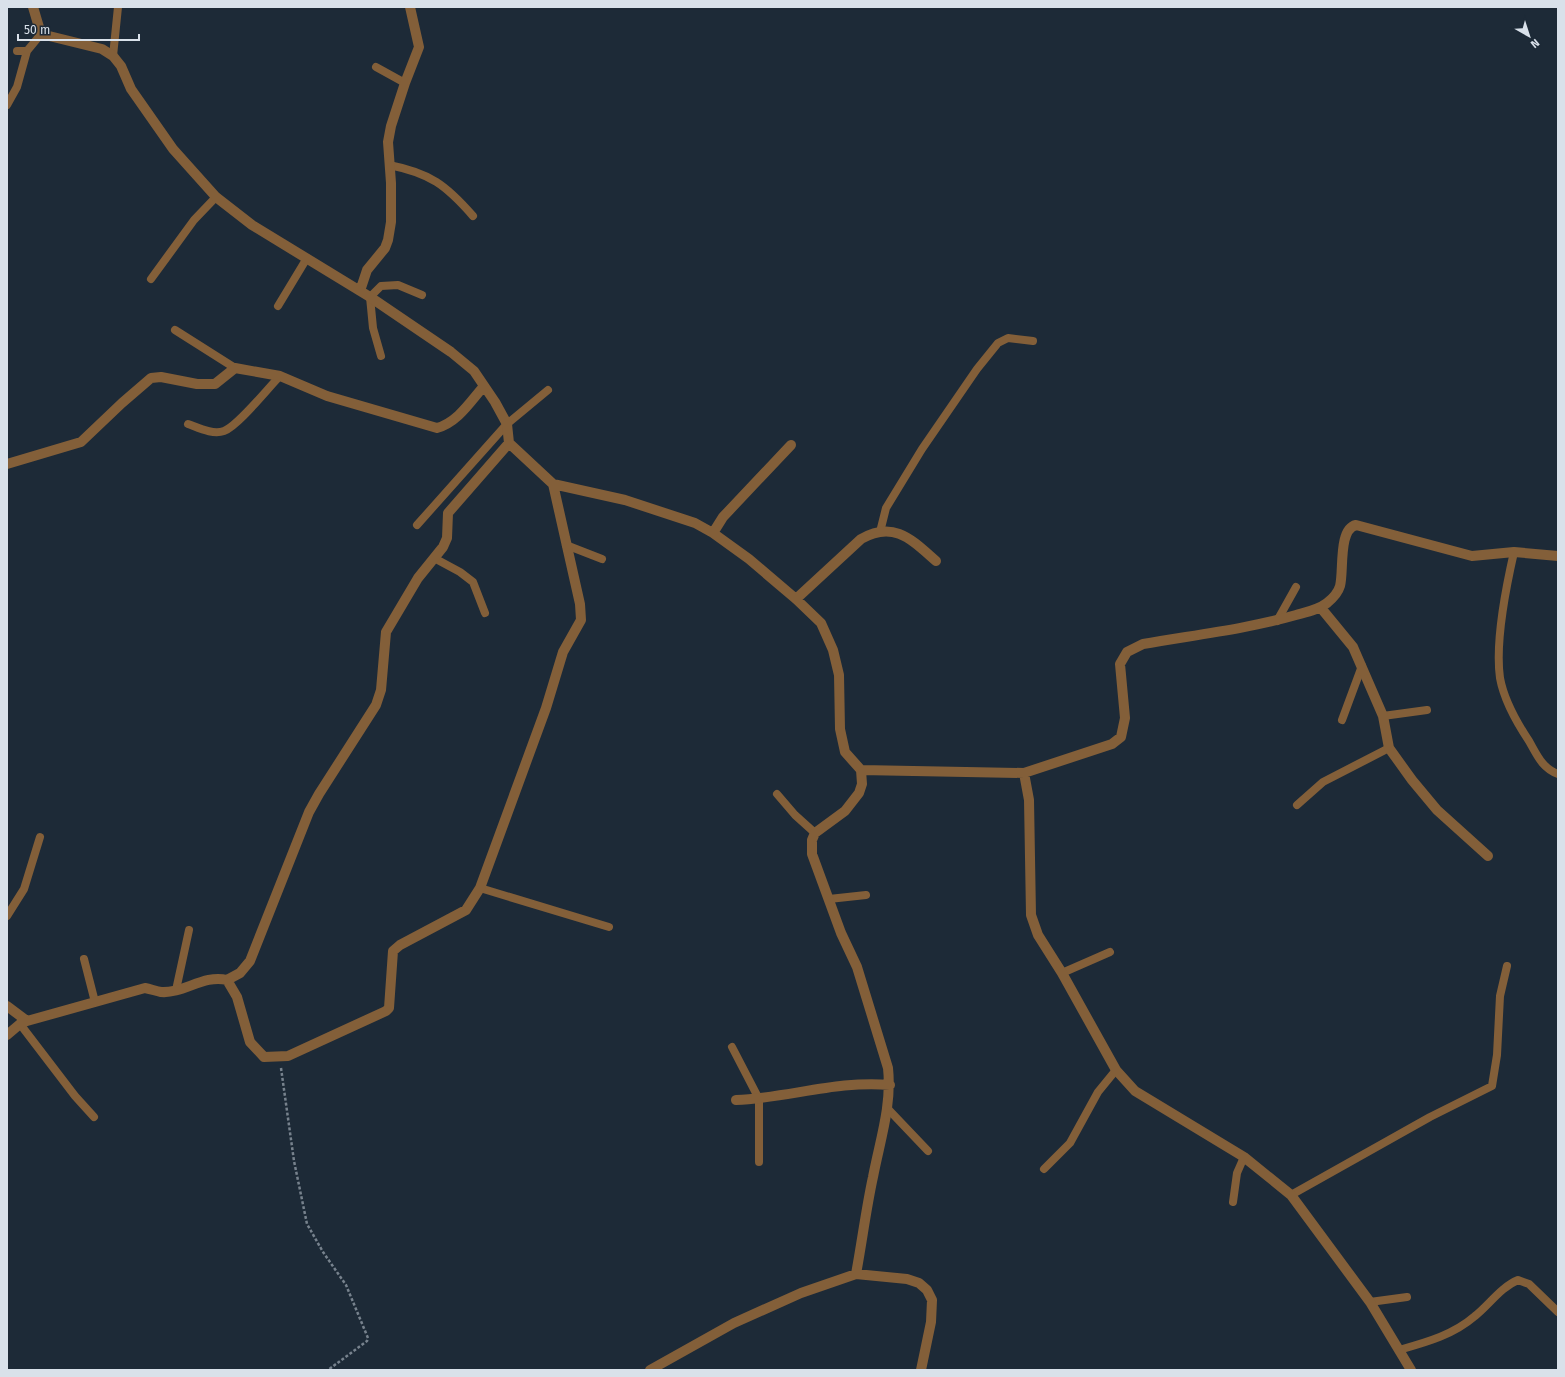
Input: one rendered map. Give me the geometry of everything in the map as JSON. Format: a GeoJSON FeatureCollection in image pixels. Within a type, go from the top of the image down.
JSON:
{"type":"FeatureCollection","features":[{"type":"Feature","properties":{"kind":"street"},"geometry":{"type":"LineString","coordinates":[[7,1035],[23,1022],[145,988],[161,992],[176,990],[212,979],[227,980],[240,973],[250,961],[309,812],[376,705],[381,690],[386,632],[418,578],[443,548],[447,538],[448,530],[446,522],[448,513],[508,443],[507,424],[495,402],[474,371],[451,352],[370,296],[252,225],[216,197],[173,149],[131,89],[121,66],[113,56],[102,49],[41,34],[33,7]]}},
{"type":"Feature","properties":{"kind":"street"},"geometry":{"type":"LineString","coordinates":[[360,291],[367,270],[385,248],[388,240],[391,222],[392,183],[389,165],[388,142],[391,126],[405,83],[419,47],[410,7]]}},
{"type":"Feature","properties":{"kind":"street"},"geometry":{"type":"LineString","coordinates":[[7,464],[81,442],[151,378],[161,377],[197,384],[215,384],[235,368],[280,376],[327,396],[437,428],[447,425],[454,420],[484,386]]}},
{"type":"Feature","properties":{"kind":"street"},"geometry":{"type":"LineString","coordinates":[[508,443],[553,484],[645,506],[695,523],[713,532],[749,559],[821,622],[833,650],[839,674],[840,729],[845,752],[852,763],[861,770],[1024,773],[1112,744],[1121,737],[1124,718],[1120,664],[1127,652],[1143,644],[1277,621],[1321,608],[1335,595],[1340,587],[1344,541],[1347,532],[1352,526],[1356,525],[1472,556],[1514,552],[1558,556]]}},
{"type":"Feature","properties":{"kind":"street"},"geometry":{"type":"LineString","coordinates":[[713,532],[723,517],[791,446]]}},
{"type":"Feature","properties":{"kind":"street"},"geometry":{"type":"LineString","coordinates":[[227,980],[237,997],[250,1042],[264,1057],[288,1056],[386,1011],[389,1008],[393,951],[400,945],[466,910],[480,888],[546,708],[563,652],[581,620],[580,604],[553,484]]}},
{"type":"Feature","properties":{"kind":"street"},"geometry":{"type":"LineString","coordinates":[[796,599],[861,539],[874,532],[890,531],[902,534],[936,561]]}},
{"type":"Feature","properties":{"kind":"street"},"geometry":{"type":"LineString","coordinates":[[1321,608],[1353,647],[1383,716],[1389,738],[1389,748],[1412,780],[1437,810],[1488,856]]}},
{"type":"Feature","properties":{"kind":"street"},"geometry":{"type":"LineString","coordinates":[[856,1274],[873,1176],[888,1108],[890,1085],[888,1068],[857,967],[841,933],[830,899],[812,854],[812,840],[815,833],[845,811],[859,792],[862,784],[861,770]]}},
{"type":"Feature","properties":{"kind":"street"},"geometry":{"type":"LineString","coordinates":[[1024,773],[1029,800],[1031,915],[1038,935],[1062,973],[1116,1070],[1135,1091],[1244,1157],[1291,1195],[1370,1302],[1411,1370]]}},
{"type":"Feature","properties":{"kind":"street"},"geometry":{"type":"LineString","coordinates":[[7,1006],[23,1022]]}},
{"type":"Feature","properties":{"kind":"street"},"geometry":{"type":"LineString","coordinates":[[736,1100],[759,1099],[840,1086],[870,1083],[890,1085]]}},
{"type":"Feature","properties":{"kind":"street"},"geometry":{"type":"LineString","coordinates":[[650,1370],[734,1323],[801,1293],[856,1274],[907,1279],[919,1283],[927,1290],[932,1300],[931,1322],[921,1370]]}},
{"type":"Feature","properties":{"kind":"lane"},"geometry":{"type":"LineString","coordinates":[[113,56],[118,7]]}},
{"type":"Feature","properties":{"kind":"lane"},"geometry":{"type":"LineString","coordinates":[[7,105],[17,87],[27,51],[41,34]]}},
{"type":"Feature","properties":{"kind":"lane"},"geometry":{"type":"LineString","coordinates":[[17,51],[27,51]]}},
{"type":"Feature","properties":{"kind":"lane"},"geometry":{"type":"LineString","coordinates":[[376,67],[405,83]]}},
{"type":"Feature","properties":{"kind":"lane"},"geometry":{"type":"LineString","coordinates":[[389,165],[410,169],[437,181],[451,191],[473,216]]}},
{"type":"Feature","properties":{"kind":"lane"},"geometry":{"type":"LineString","coordinates":[[151,279],[194,220],[216,197]]}},
{"type":"Feature","properties":{"kind":"lane"},"geometry":{"type":"LineString","coordinates":[[278,306],[307,258]]}},
{"type":"Feature","properties":{"kind":"lane"},"geometry":{"type":"LineString","coordinates":[[381,356],[373,328],[370,296],[381,286],[398,285],[422,295]]}},
{"type":"Feature","properties":{"kind":"lane"},"geometry":{"type":"LineString","coordinates":[[175,330],[235,368]]}},
{"type":"Feature","properties":{"kind":"lane"},"geometry":{"type":"LineString","coordinates":[[880,532],[886,508],[922,449],[977,369],[998,343],[1008,338],[1033,341]]}},
{"type":"Feature","properties":{"kind":"lane"},"geometry":{"type":"LineString","coordinates":[[188,424],[207,431],[224,431],[241,419],[280,376]]}},
{"type":"Feature","properties":{"kind":"lane"},"geometry":{"type":"LineString","coordinates":[[417,524],[507,424],[548,390]]}},
{"type":"Feature","properties":{"kind":"lane"},"geometry":{"type":"LineString","coordinates":[[566,545],[602,559]]}},
{"type":"Feature","properties":{"kind":"lane"},"geometry":{"type":"LineString","coordinates":[[1514,552],[1506,587],[1498,658],[1500,679],[1508,703],[1540,762],[1551,772],[1558,774]]}},
{"type":"Feature","properties":{"kind":"lane"},"geometry":{"type":"LineString","coordinates":[[434,558],[460,572],[472,582],[486,613]]}},
{"type":"Feature","properties":{"kind":"lane"},"geometry":{"type":"LineString","coordinates":[[1277,621],[1296,587]]}},
{"type":"Feature","properties":{"kind":"lane"},"geometry":{"type":"LineString","coordinates":[[1342,720],[1362,666]]}},
{"type":"Feature","properties":{"kind":"lane"},"geometry":{"type":"LineString","coordinates":[[1383,716],[1427,710]]}},
{"type":"Feature","properties":{"kind":"lane"},"geometry":{"type":"LineString","coordinates":[[1297,805],[1323,782],[1389,748]]}},
{"type":"Feature","properties":{"kind":"lane"},"geometry":{"type":"LineString","coordinates":[[777,794],[795,815],[815,833]]}},
{"type":"Feature","properties":{"kind":"lane"},"geometry":{"type":"LineString","coordinates":[[7,916],[24,889],[40,838]]}},
{"type":"Feature","properties":{"kind":"lane"},"geometry":{"type":"LineString","coordinates":[[480,888],[609,927]]}},
{"type":"Feature","properties":{"kind":"lane"},"geometry":{"type":"LineString","coordinates":[[830,899],[866,895]]}},
{"type":"Feature","properties":{"kind":"lane"},"geometry":{"type":"LineString","coordinates":[[176,990],[189,930]]}},
{"type":"Feature","properties":{"kind":"lane"},"geometry":{"type":"LineString","coordinates":[[1062,973],[1110,952]]}},
{"type":"Feature","properties":{"kind":"lane"},"geometry":{"type":"LineString","coordinates":[[84,959],[95,1002]]}},
{"type":"Feature","properties":{"kind":"lane"},"geometry":{"type":"LineString","coordinates":[[1291,1195],[1430,1117],[1492,1086],[1497,1054],[1500,996],[1508,966]]}},
{"type":"Feature","properties":{"kind":"lane"},"geometry":{"type":"LineString","coordinates":[[23,1022],[75,1096],[94,1117]]}},
{"type":"Feature","properties":{"kind":"lane"},"geometry":{"type":"LineString","coordinates":[[732,1046],[759,1099],[759,1162]]}},
{"type":"Feature","properties":{"kind":"lane"},"geometry":{"type":"LineString","coordinates":[[1044,1169],[1070,1143],[1098,1092],[1116,1070]]}},
{"type":"Feature","properties":{"kind":"lane"},"geometry":{"type":"LineString","coordinates":[[888,1108],[928,1151]]}},
{"type":"Feature","properties":{"kind":"lane"},"geometry":{"type":"LineString","coordinates":[[1233,1202],[1237,1173],[1244,1157]]}},
{"type":"Feature","properties":{"kind":"lane"},"geometry":{"type":"LineString","coordinates":[[1399,1350],[1449,1334],[1474,1317],[1507,1286],[1518,1280],[1529,1284],[1558,1312]]}},
{"type":"Feature","properties":{"kind":"lane"},"geometry":{"type":"LineString","coordinates":[[1370,1302],[1407,1297]]}},
{"type":"Feature","properties":{"kind":"path"},"geometry":{"type":"LineString","coordinates":[[279,1057],[294,1161],[307,1224],[323,1252],[346,1285],[368,1338],[367,1341],[356,1350],[328,1370]]}}]}
